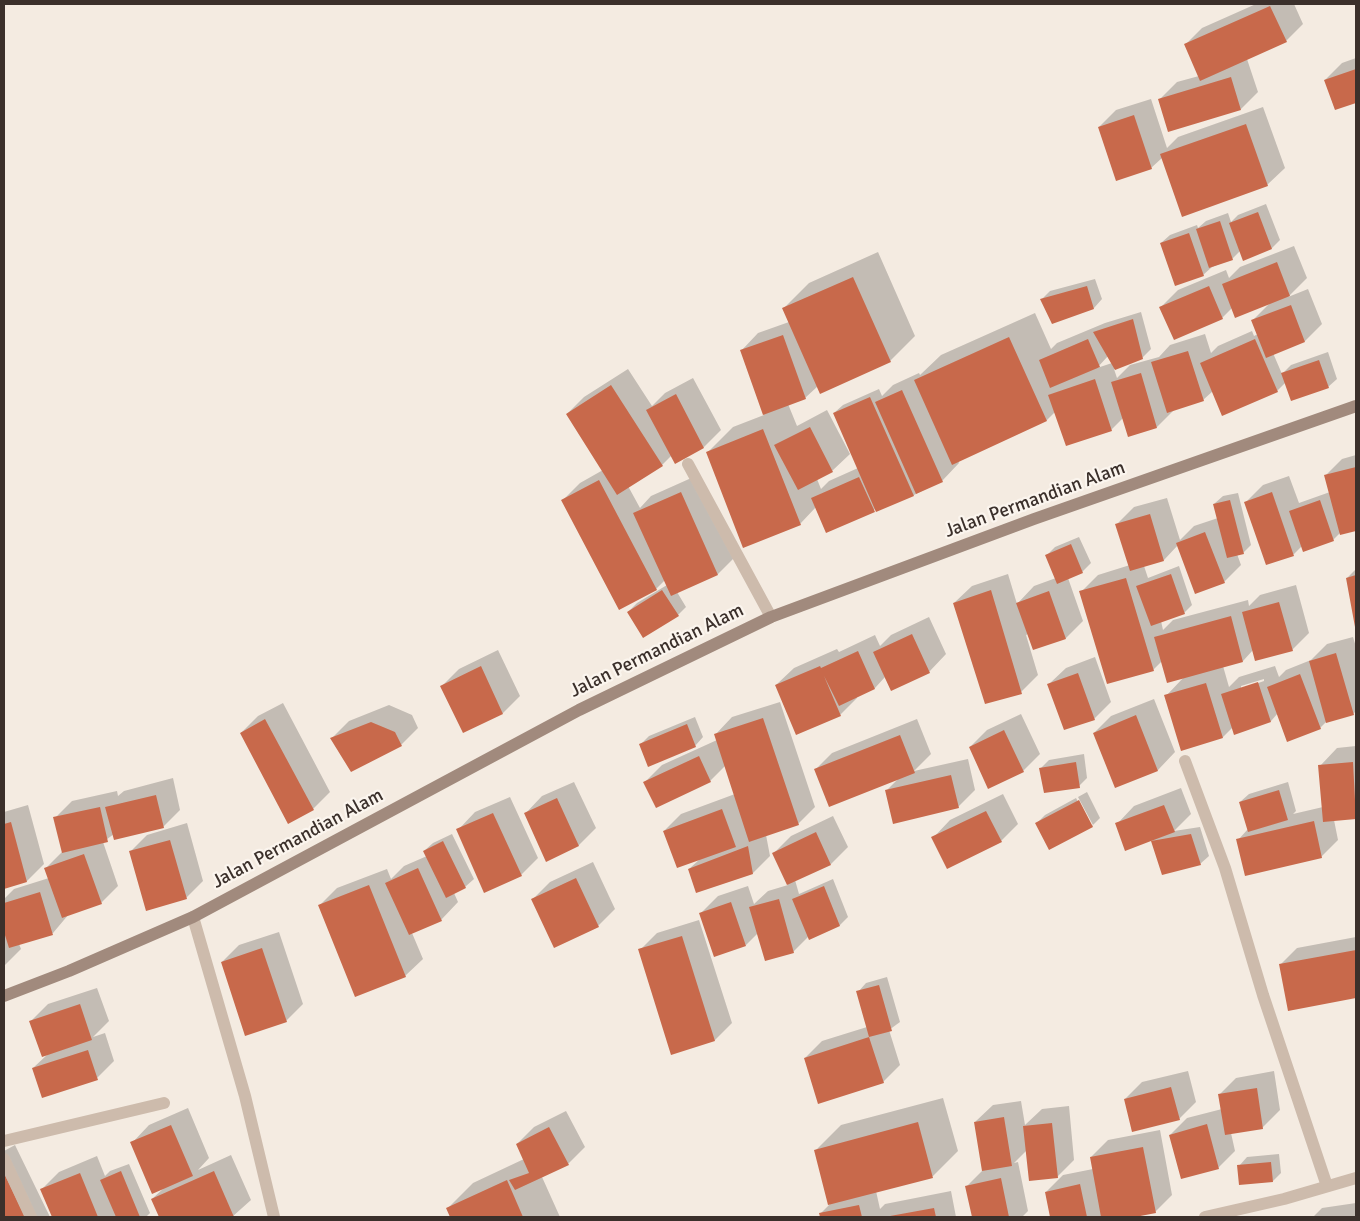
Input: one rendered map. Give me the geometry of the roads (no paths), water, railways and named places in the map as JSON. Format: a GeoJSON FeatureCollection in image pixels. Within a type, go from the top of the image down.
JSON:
{"type":"FeatureCollection","features":[{"type":"Feature","properties":{"kind":"main road","name":"Jalan Permandian Alam"},"geometry":{"type":"LineString","coordinates":[[4,996],[69,971],[193,916],[579,710],[771,617],[1034,518],[1356,406]]}},
{"type":"Feature","properties":{"kind":"street"},"geometry":{"type":"LineString","coordinates":[[688,464],[771,617]]}},
{"type":"Feature","properties":{"kind":"street"},"geometry":{"type":"LineString","coordinates":[[1185,761],[1225,868],[1263,995],[1327,1186]]}},
{"type":"Feature","properties":{"kind":"street"},"geometry":{"type":"LineString","coordinates":[[193,916],[245,1096],[274,1217]]}},
{"type":"Feature","properties":{"kind":"street"},"geometry":{"type":"LineString","coordinates":[[4,1140],[164,1103]]}},
{"type":"Feature","properties":{"kind":"street"},"geometry":{"type":"LineString","coordinates":[[4,1159],[31,1217]]}},
{"type":"Feature","properties":{"kind":"street"},"geometry":{"type":"LineString","coordinates":[[1206,1217],[1356,1178]]}}]}
